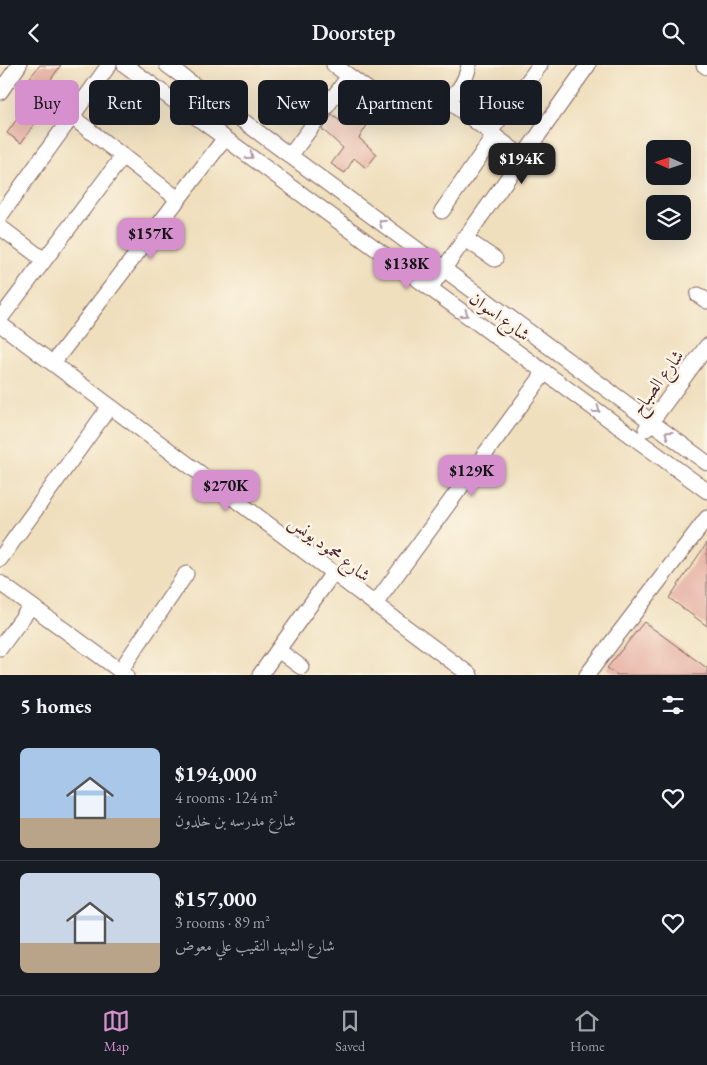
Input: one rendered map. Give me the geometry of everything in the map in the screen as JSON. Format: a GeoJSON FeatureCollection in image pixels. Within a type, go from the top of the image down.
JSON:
{"type":"FeatureCollection","features":[{"type":"Feature","properties":{"kind":"street"},"geometry":{"type":"LineString","coordinates":[[0,92],[20,65]]}},
{"type":"Feature","properties":{"kind":"street"},"geometry":{"type":"LineString","coordinates":[[79,107],[109,65]]}},
{"type":"Feature","properties":{"kind":"street","name":"شارع اسوان"},"geometry":{"type":"LineString","coordinates":[[126,65],[707,491]]}},
{"type":"Feature","properties":{"kind":"street","name":"شارع اسوان"},"geometry":{"type":"LineString","coordinates":[[167,65],[707,463]]}},
{"type":"Feature","properties":{"kind":"street"},"geometry":{"type":"LineString","coordinates":[[334,65],[355,80]]}},
{"type":"Feature","properties":{"kind":"street"},"geometry":{"type":"LineString","coordinates":[[450,97],[462,86],[469,65]]}},
{"type":"Feature","properties":{"kind":"street"},"geometry":{"type":"LineString","coordinates":[[442,211],[540,65]]}},
{"type":"Feature","properties":{"kind":"street"},"geometry":{"type":"LineString","coordinates":[[430,288],[442,268],[588,65]]}},
{"type":"Feature","properties":{"kind":"street"},"geometry":{"type":"LineString","coordinates":[[290,156],[349,76]]}},
{"type":"Feature","properties":{"kind":"street"},"geometry":{"type":"LineString","coordinates":[[450,102],[523,157]]}},
{"type":"Feature","properties":{"kind":"street"},"geometry":{"type":"LineString","coordinates":[[79,122],[178,199]]}},
{"type":"Feature","properties":{"kind":"street"},"geometry":{"type":"LineString","coordinates":[[0,216],[66,125]]}},
{"type":"Feature","properties":{"kind":"street"},"geometry":{"type":"LineString","coordinates":[[53,363],[225,138]]}},
{"type":"Feature","properties":{"kind":"street"},"geometry":{"type":"LineString","coordinates":[[0,319],[123,156]]}},
{"type":"Feature","properties":{"kind":"street"},"geometry":{"type":"LineString","coordinates":[[0,227],[44,260]]}},
{"type":"Feature","properties":{"kind":"street"},"geometry":{"type":"LineString","coordinates":[[464,238],[495,259]]}},
{"type":"Feature","properties":{"kind":"street","name":"شارع محمود يونس"},"geometry":{"type":"LineString","coordinates":[[0,324],[470,675]]}},
{"type":"Feature","properties":{"kind":"street","name":"شارع الصباح"},"geometry":{"type":"LineString","coordinates":[[638,440],[707,346]]}},
{"type":"Feature","properties":{"kind":"street"},"geometry":{"type":"LineString","coordinates":[[375,604],[545,372]]}},
{"type":"Feature","properties":{"kind":"street"},"geometry":{"type":"LineString","coordinates":[[0,559],[110,406]]}},
{"type":"Feature","properties":{"kind":"street"},"geometry":{"type":"LineString","coordinates":[[587,675],[707,518]]}},
{"type":"Feature","properties":{"kind":"street"},"geometry":{"type":"LineString","coordinates":[[260,675],[333,573]]}},
{"type":"Feature","properties":{"kind":"street"},"geometry":{"type":"LineString","coordinates":[[0,583],[123,673],[186,574]]}},
{"type":"Feature","properties":{"kind":"street"},"geometry":{"type":"LineString","coordinates":[[0,648],[31,606]]}},
{"type":"Feature","properties":{"kind":"street"},"geometry":{"type":"LineString","coordinates":[[278,650],[302,667]]}},
{"type":"Feature","properties":{"kind":"building"},"geometry":{"type":"Polygon","coordinates":[[[40,65],[61,65],[50,80],[28,80],[40,65]]]}},
{"type":"Feature","properties":{"kind":"building"},"geometry":{"type":"Polygon","coordinates":[[[332,115],[338,120],[338,125],[367,125],[359,138],[377,154],[366,168],[354,158],[345,173],[331,164],[343,148],[322,129],[325,125],[328,125],[328,121],[332,115]]]}},
{"type":"Feature","properties":{"kind":"building"},"geometry":{"type":"Polygon","coordinates":[[[15,122],[15,125],[34,125],[21,143],[7,133],[15,122]]]}},
{"type":"Feature","properties":{"kind":"building"},"geometry":{"type":"Polygon","coordinates":[[[707,543],[707,626],[669,598],[707,543]]]}},
{"type":"Feature","properties":{"kind":"building"},"geometry":{"type":"Polygon","coordinates":[[[644,622],[707,668],[707,675],[617,675],[607,668],[644,622]]]}}]}
